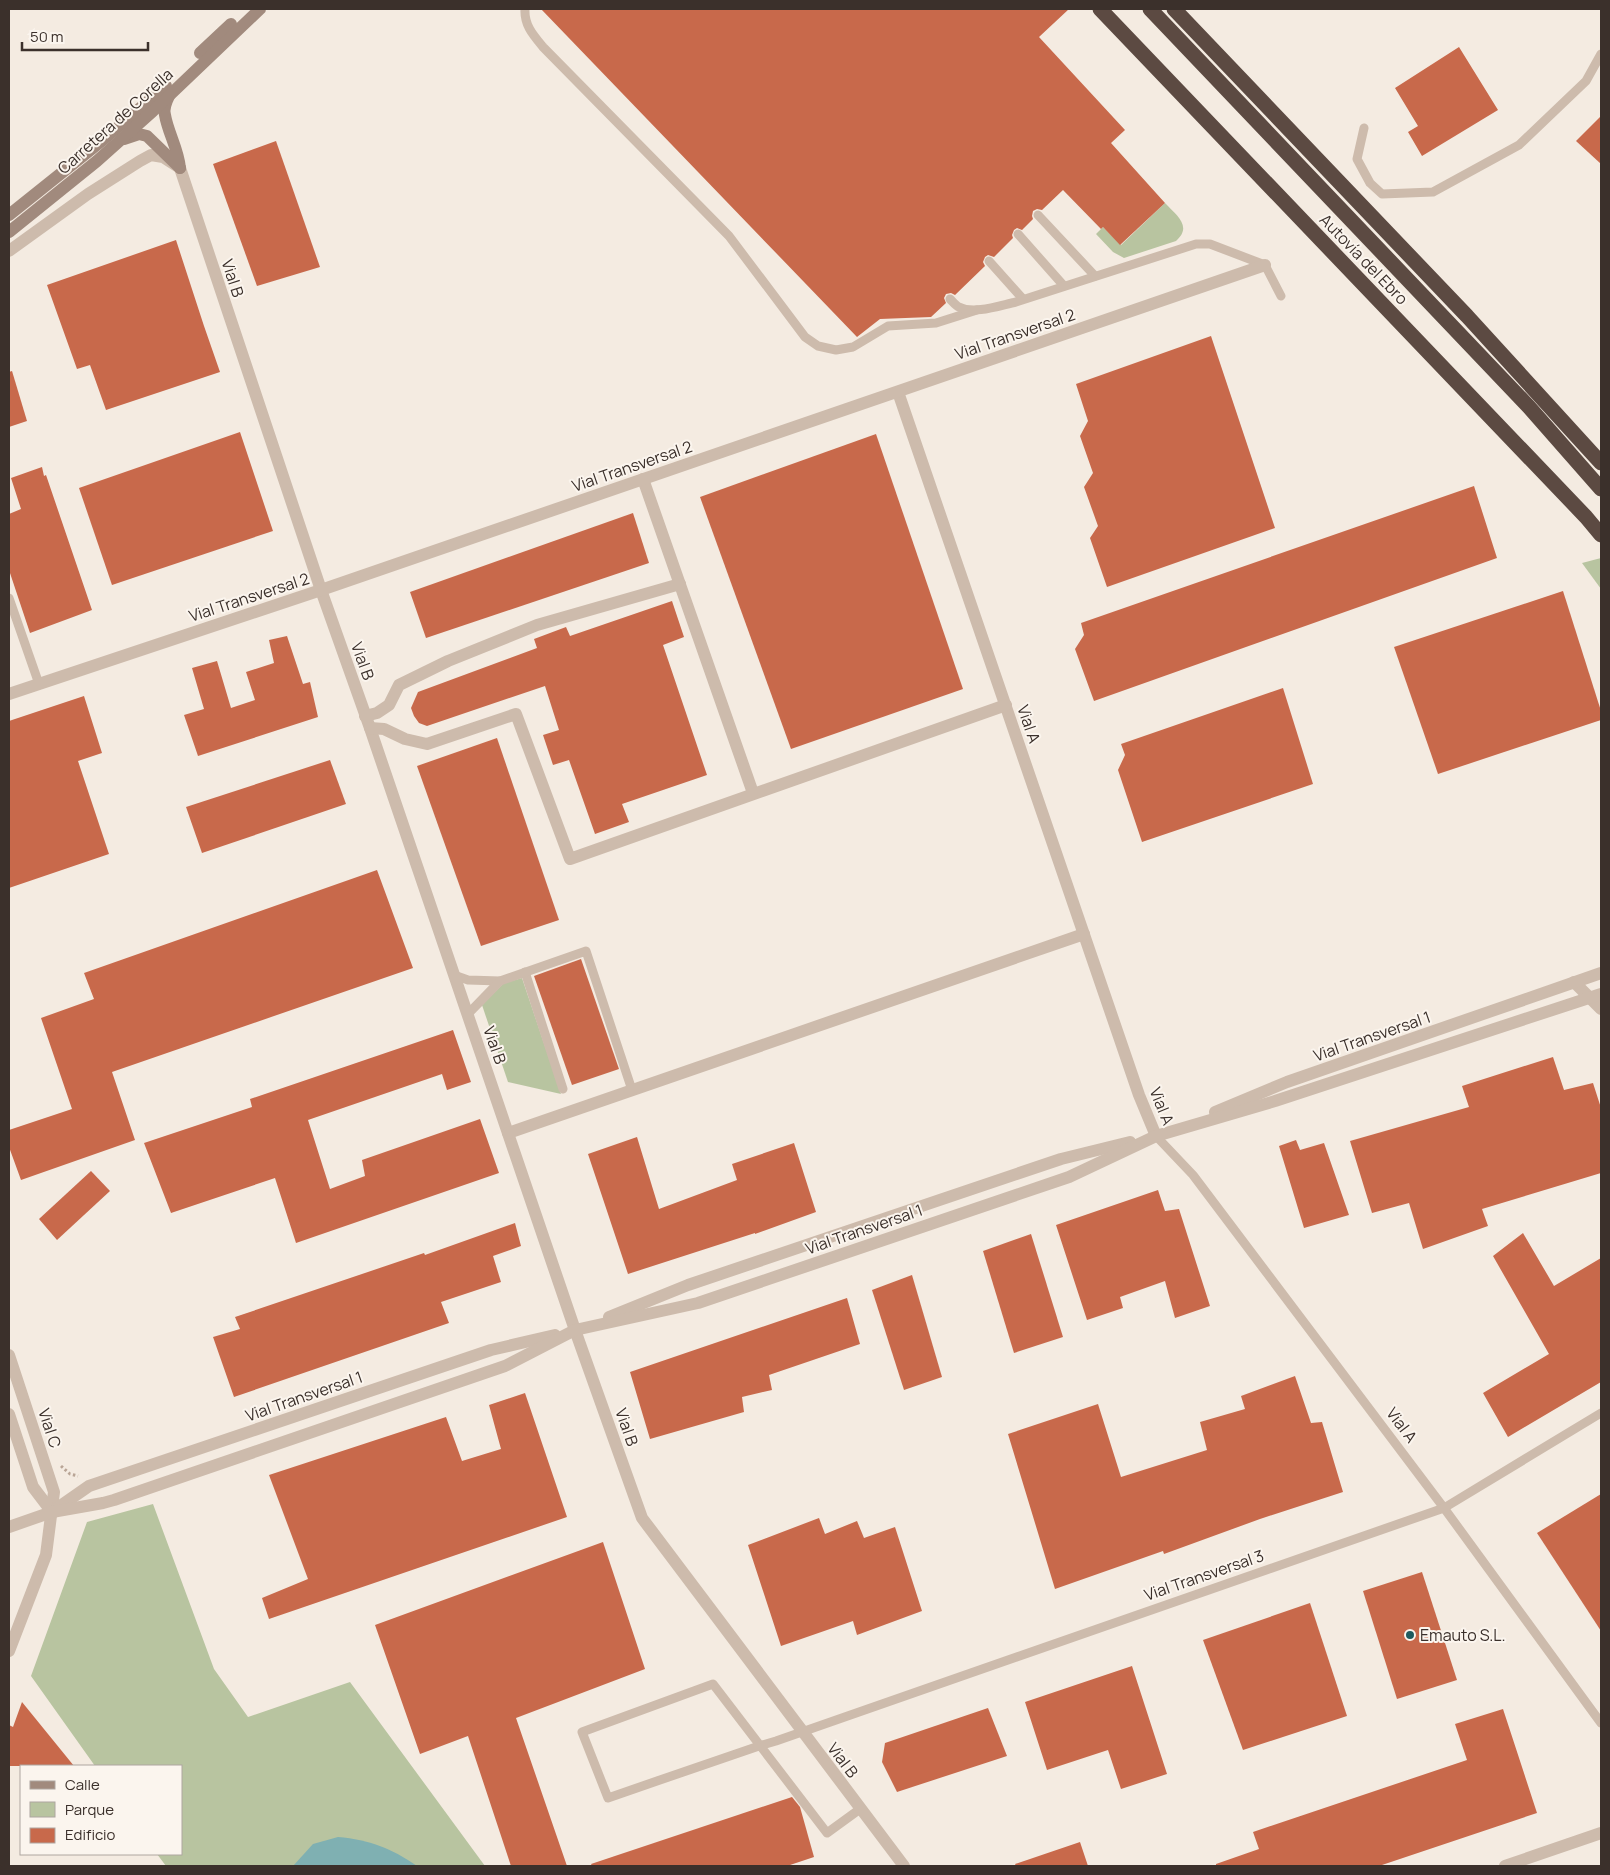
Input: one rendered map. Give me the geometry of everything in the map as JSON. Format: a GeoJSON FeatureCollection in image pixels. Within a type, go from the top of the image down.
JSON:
{"type":"FeatureCollection","features":[{"type":"Feature","properties":{"kind":"highway","name":"Autovía del Ebro"},"geometry":{"type":"LineString","coordinates":[[1100,9],[1586,516],[1601,535]]}},
{"type":"Feature","properties":{"kind":"highway","name":"Autovía del Ebro"},"geometry":{"type":"LineString","coordinates":[[1150,9],[1529,407],[1601,489]]}},
{"type":"Feature","properties":{"kind":"highway"},"geometry":{"type":"LineString","coordinates":[[1174,9],[1467,316],[1601,463]]}},
{"type":"Feature","properties":{"kind":"main road","name":"Carretera de Corella"},"geometry":{"type":"LineString","coordinates":[[9,215],[162,91],[216,37],[248,9]]}},
{"type":"Feature","properties":{"kind":"main road","name":"Carretera de Corella"},"geometry":{"type":"LineString","coordinates":[[9,232],[120,141],[260,9]]}},
{"type":"Feature","properties":{"kind":"main road"},"geometry":{"type":"LineString","coordinates":[[170,94],[165,105],[164,114],[177,150],[180,168]]}},
{"type":"Feature","properties":{"kind":"main road"},"geometry":{"type":"LineString","coordinates":[[120,141],[139,134],[146,136],[180,168]]}},
{"type":"Feature","properties":{"kind":"main road"},"geometry":{"type":"LineString","coordinates":[[9,240],[59,198],[77,177]]}},
{"type":"Feature","properties":{"kind":"street"},"geometry":{"type":"LineString","coordinates":[[9,251],[88,194],[152,155],[164,157],[180,168]]}},
{"type":"Feature","properties":{"kind":"street","name":"Vial B"},"geometry":{"type":"LineString","coordinates":[[180,168],[320,590],[368,722],[575,1330],[642,1518],[904,1866]]}},
{"type":"Feature","properties":{"kind":"street","name":"Vial Transversal 2"},"geometry":{"type":"LineString","coordinates":[[9,694],[320,590],[1265,265]]}},
{"type":"Feature","properties":{"kind":"street","name":"Vial A"},"geometry":{"type":"LineString","coordinates":[[898,392],[1084,934],[1156,1136]]}},
{"type":"Feature","properties":{"kind":"street"},"geometry":{"type":"LineString","coordinates":[[643,479],[753,793]]}},
{"type":"Feature","properties":{"kind":"street"},"geometry":{"type":"LineString","coordinates":[[680,584],[537,625],[448,661],[399,685],[389,705],[368,722],[405,739],[427,744],[516,714],[570,859],[1006,705]]}},
{"type":"Feature","properties":{"kind":"street"},"geometry":{"type":"LineString","coordinates":[[508,1133],[1084,934]]}},
{"type":"Feature","properties":{"kind":"street","name":"Vial Transversal 1"},"geometry":{"type":"LineString","coordinates":[[52,1512],[89,1486],[491,1350],[698,1303],[1068,1177],[1156,1136],[1287,1082],[1601,973]]}},
{"type":"Feature","properties":{"kind":"street"},"geometry":{"type":"LineString","coordinates":[[1574,982],[1596,996],[1601,1009]]}},
{"type":"Feature","properties":{"kind":"street","name":"Vial Transversal 1"},"geometry":{"type":"LineString","coordinates":[[9,1527],[52,1512],[109,1502],[505,1366],[575,1330],[688,1285],[1052,1162],[1156,1136],[1275,1101],[1596,996]]}},
{"type":"Feature","properties":{"kind":"street","name":"Vial C"},"geometry":{"type":"LineString","coordinates":[[9,1355],[54,1492],[46,1555],[9,1652]]}},
{"type":"Feature","properties":{"kind":"street"},"geometry":{"type":"LineString","coordinates":[[9,1414],[33,1486],[52,1512]]}},
{"type":"Feature","properties":{"kind":"street"},"geometry":{"type":"LineString","coordinates":[[1505,1866],[1601,1833]]}},
{"type":"Feature","properties":{"kind":"lane"},"geometry":{"type":"LineString","coordinates":[[525,9],[528,28],[543,46],[729,236],[805,337],[818,346],[836,350],[853,347],[888,326],[936,323],[977,310],[1023,300],[1196,244],[1210,244],[1265,265],[1281,296]]}},
{"type":"Feature","properties":{"kind":"lane"},"geometry":{"type":"LineString","coordinates":[[1364,128],[1357,159],[1370,183],[1382,194],[1433,192],[1519,146],[1586,80],[1601,54]]}},
{"type":"Feature","properties":{"kind":"lane"},"geometry":{"type":"LineString","coordinates":[[1038,215],[1095,276]]}},
{"type":"Feature","properties":{"kind":"lane"},"geometry":{"type":"LineString","coordinates":[[1018,234],[1064,286]]}},
{"type":"Feature","properties":{"kind":"lane"},"geometry":{"type":"LineString","coordinates":[[989,262],[1023,300]]}},
{"type":"Feature","properties":{"kind":"lane"},"geometry":{"type":"LineString","coordinates":[[950,299],[960,308],[977,310]]}},
{"type":"Feature","properties":{"kind":"lane"},"geometry":{"type":"LineString","coordinates":[[9,598],[39,684]]}},
{"type":"Feature","properties":{"kind":"lane"},"geometry":{"type":"LineString","coordinates":[[454,975],[468,980],[500,981],[586,951],[632,1090]]}},
{"type":"Feature","properties":{"kind":"lane"},"geometry":{"type":"LineString","coordinates":[[525,972],[563,1089]]}},
{"type":"Feature","properties":{"kind":"lane"},"geometry":{"type":"LineString","coordinates":[[468,1014],[500,981]]}},
{"type":"Feature","properties":{"kind":"lane","name":"Vial A"},"geometry":{"type":"LineString","coordinates":[[1156,1136],[1193,1175],[1444,1508],[1601,1723]]}},
{"type":"Feature","properties":{"kind":"lane","name":"Vial Transversal 3"},"geometry":{"type":"LineString","coordinates":[[759,1746],[1444,1508],[1601,1413]]}},
{"type":"Feature","properties":{"kind":"lane"},"geometry":{"type":"LineString","coordinates":[[759,1746],[608,1798],[582,1732],[713,1684],[827,1833],[860,1809]]}},
{"type":"Feature","properties":{"kind":"green space"},"geometry":{"type":"Polygon","coordinates":[[[1165,203],[1178,216],[1183,226],[1181,236],[1176,241],[1124,258],[1113,252],[1096,234],[1103,227],[1121,245],[1165,203]]]}},
{"type":"Feature","properties":{"kind":"green space"},"geometry":{"type":"Polygon","coordinates":[[[1601,558],[1601,589],[1582,563],[1601,558]]]}},
{"type":"Feature","properties":{"kind":"green space"},"geometry":{"type":"Polygon","coordinates":[[[522,978],[561,1094],[508,1082],[482,1005],[504,983],[522,978]]]}},
{"type":"Feature","properties":{"kind":"green space"},"geometry":{"type":"Polygon","coordinates":[[[153,1504],[214,1669],[248,1717],[350,1682],[485,1866],[166,1866],[158,1855],[182,1855],[182,1765],[94,1765],[31,1676],[87,1522],[153,1504]]]}},
{"type":"Feature","properties":{"kind":"water"},"geometry":{"type":"Polygon","coordinates":[[[338,1837],[360,1840],[380,1846],[398,1854],[417,1866],[293,1866],[313,1844],[338,1837]]]}},
{"type":"Feature","properties":{"kind":"building"},"geometry":{"type":"Polygon","coordinates":[[[541,9],[1069,9],[1039,37],[1125,130],[1111,143],[1165,203],[1120,245],[1103,227],[1101,229],[1063,190],[1042,210],[1037,209],[1033,211],[1033,219],[1022,230],[1017,228],[1014,230],[1013,238],[994,257],[988,255],[985,257],[983,262],[985,266],[955,295],[951,293],[946,294],[944,298],[946,303],[931,317],[880,319],[857,337],[541,9]]]}},
{"type":"Feature","properties":{"kind":"building"},"geometry":{"type":"Polygon","coordinates":[[[1459,47],[1498,110],[1422,156],[1408,132],[1418,126],[1395,88],[1459,47]]]}},
{"type":"Feature","properties":{"kind":"building"},"geometry":{"type":"Polygon","coordinates":[[[1601,116],[1601,164],[1576,141],[1601,116]]]}},
{"type":"Feature","properties":{"kind":"building"},"geometry":{"type":"Polygon","coordinates":[[[276,141],[320,267],[257,286],[213,164],[276,141]]]}},
{"type":"Feature","properties":{"kind":"building"},"geometry":{"type":"Polygon","coordinates":[[[176,240],[220,372],[106,410],[90,365],[77,369],[47,285],[176,240]]]}},
{"type":"Feature","properties":{"kind":"building"},"geometry":{"type":"Polygon","coordinates":[[[1211,336],[1275,528],[1107,587],[1090,538],[1098,526],[1084,487],[1093,473],[1080,436],[1088,421],[1076,384],[1211,336]]]}},
{"type":"Feature","properties":{"kind":"building"},"geometry":{"type":"Polygon","coordinates":[[[12,371],[27,421],[9,427],[9,372],[12,371]]]}},
{"type":"Feature","properties":{"kind":"building"},"geometry":{"type":"Polygon","coordinates":[[[240,432],[273,531],[112,585],[79,488],[240,432]]]}},
{"type":"Feature","properties":{"kind":"building"},"geometry":{"type":"Polygon","coordinates":[[[876,434],[963,689],[791,749],[700,497],[876,434]]]}},
{"type":"Feature","properties":{"kind":"building"},"geometry":{"type":"Polygon","coordinates":[[[42,467],[92,610],[30,633],[9,570],[9,514],[21,509],[11,478],[42,467]]]}},
{"type":"Feature","properties":{"kind":"building"},"geometry":{"type":"Polygon","coordinates":[[[1474,486],[1497,558],[1094,701],[1075,649],[1084,635],[1081,623],[1474,486]]]}},
{"type":"Feature","properties":{"kind":"building"},"geometry":{"type":"Polygon","coordinates":[[[633,513],[649,563],[426,638],[410,592],[633,513]]]}},
{"type":"Feature","properties":{"kind":"building"},"geometry":{"type":"Polygon","coordinates":[[[1563,591],[1601,711],[1601,720],[1438,774],[1394,647],[1563,591]]]}},
{"type":"Feature","properties":{"kind":"building"},"geometry":{"type":"Polygon","coordinates":[[[672,601],[684,637],[663,645],[707,775],[622,804],[629,822],[595,834],[569,760],[553,765],[543,735],[559,730],[545,686],[427,726],[419,723],[414,716],[411,708],[418,692],[537,648],[534,639],[566,627],[570,636],[672,601]]]}},
{"type":"Feature","properties":{"kind":"building"},"geometry":{"type":"Polygon","coordinates":[[[287,636],[303,684],[310,682],[318,717],[198,756],[184,715],[204,709],[192,668],[217,661],[231,708],[255,700],[246,672],[274,663],[269,640],[287,636]]]}},
{"type":"Feature","properties":{"kind":"building"},"geometry":{"type":"Polygon","coordinates":[[[1283,688],[1313,784],[1142,842],[1118,770],[1125,755],[1121,744],[1283,688]]]}},
{"type":"Feature","properties":{"kind":"building"},"geometry":{"type":"Polygon","coordinates":[[[84,696],[102,753],[78,761],[109,854],[9,888],[9,721],[84,696]]]}},
{"type":"Feature","properties":{"kind":"building"},"geometry":{"type":"Polygon","coordinates":[[[497,738],[559,920],[481,946],[417,766],[497,738]]]}},
{"type":"Feature","properties":{"kind":"building"},"geometry":{"type":"Polygon","coordinates":[[[330,760],[346,804],[202,853],[186,807],[330,760]]]}},
{"type":"Feature","properties":{"kind":"building"},"geometry":{"type":"Polygon","coordinates":[[[377,870],[413,968],[112,1072],[135,1140],[21,1180],[9,1147],[9,1130],[72,1109],[41,1018],[94,999],[84,973],[377,870]]]}},
{"type":"Feature","properties":{"kind":"building"},"geometry":{"type":"Polygon","coordinates":[[[581,959],[619,1069],[572,1085],[534,976],[581,959]]]}},
{"type":"Feature","properties":{"kind":"building"},"geometry":{"type":"Polygon","coordinates":[[[453,1030],[471,1082],[447,1090],[442,1074],[308,1120],[330,1189],[365,1176],[362,1160],[480,1119],[499,1173],[296,1243],[275,1178],[171,1213],[144,1143],[252,1107],[250,1099],[453,1030]]]}},
{"type":"Feature","properties":{"kind":"building"},"geometry":{"type":"Polygon","coordinates":[[[1553,1057],[1564,1090],[1593,1083],[1601,1108],[1601,1173],[1482,1209],[1488,1226],[1423,1249],[1409,1203],[1372,1213],[1350,1141],[1469,1107],[1462,1086],[1553,1057]]]}},
{"type":"Feature","properties":{"kind":"building"},"geometry":{"type":"Polygon","coordinates":[[[637,1137],[659,1209],[737,1180],[732,1164],[794,1143],[816,1212],[755,1234],[628,1274],[588,1154],[637,1137]]]}},
{"type":"Feature","properties":{"kind":"building"},"geometry":{"type":"Polygon","coordinates":[[[1296,1140],[1300,1150],[1324,1143],[1349,1215],[1304,1228],[1279,1146],[1296,1140]]]}},
{"type":"Feature","properties":{"kind":"building"},"geometry":{"type":"Polygon","coordinates":[[[91,1171],[110,1191],[57,1240],[39,1219],[91,1171]]]}},
{"type":"Feature","properties":{"kind":"building"},"geometry":{"type":"Polygon","coordinates":[[[1158,1190],[1165,1211],[1179,1209],[1210,1306],[1175,1318],[1165,1281],[1120,1297],[1123,1308],[1087,1320],[1056,1225],[1158,1190]]]}},
{"type":"Feature","properties":{"kind":"building"},"geometry":{"type":"Polygon","coordinates":[[[515,1223],[521,1246],[493,1256],[501,1282],[441,1302],[449,1323],[234,1397],[213,1337],[240,1329],[235,1317],[424,1253],[425,1255],[515,1223]]]}},
{"type":"Feature","properties":{"kind":"building"},"geometry":{"type":"Polygon","coordinates":[[[1523,1233],[1554,1286],[1601,1258],[1601,1382],[1508,1437],[1483,1393],[1549,1354],[1493,1256],[1523,1233]]]}},
{"type":"Feature","properties":{"kind":"building"},"geometry":{"type":"Polygon","coordinates":[[[1031,1234],[1063,1337],[1014,1353],[983,1251],[1031,1234]]]}},
{"type":"Feature","properties":{"kind":"building"},"geometry":{"type":"Polygon","coordinates":[[[912,1275],[942,1377],[904,1390],[872,1290],[912,1275]]]}},
{"type":"Feature","properties":{"kind":"building"},"geometry":{"type":"Polygon","coordinates":[[[847,1298],[860,1344],[769,1375],[772,1390],[742,1397],[744,1412],[650,1439],[630,1372],[847,1298]]]}},
{"type":"Feature","properties":{"kind":"building"},"geometry":{"type":"Polygon","coordinates":[[[1295,1376],[1311,1423],[1322,1422],[1343,1492],[1260,1519],[1164,1554],[1163,1551],[1055,1589],[1008,1434],[1098,1404],[1121,1477],[1207,1450],[1200,1422],[1245,1409],[1241,1396],[1295,1376]]]}},
{"type":"Feature","properties":{"kind":"building"},"geometry":{"type":"Polygon","coordinates":[[[525,1393],[567,1517],[269,1619],[262,1598],[308,1579],[269,1475],[446,1417],[462,1461],[501,1449],[489,1405],[525,1393]]]}},
{"type":"Feature","properties":{"kind":"building"},"geometry":{"type":"Polygon","coordinates":[[[1601,1494],[1601,1631],[1537,1533],[1601,1494]]]}},
{"type":"Feature","properties":{"kind":"building"},"geometry":{"type":"Polygon","coordinates":[[[819,1518],[825,1534],[857,1521],[864,1538],[895,1527],[922,1611],[857,1635],[853,1621],[781,1646],[748,1545],[819,1518]]]}},
{"type":"Feature","properties":{"kind":"building"},"geometry":{"type":"Polygon","coordinates":[[[603,1542],[645,1669],[516,1718],[567,1866],[511,1866],[468,1736],[420,1754],[375,1625],[603,1542]]]}},
{"type":"Feature","properties":{"kind":"building","name":"Emauto S.L."},"geometry":{"type":"Polygon","coordinates":[[[1422,1572],[1457,1680],[1397,1699],[1363,1591],[1422,1572]]]}},
{"type":"Feature","properties":{"kind":"building"},"geometry":{"type":"Polygon","coordinates":[[[1310,1603],[1347,1716],[1243,1750],[1203,1640],[1310,1603]]]}},
{"type":"Feature","properties":{"kind":"building"},"geometry":{"type":"Polygon","coordinates":[[[1132,1666],[1167,1774],[1121,1789],[1108,1750],[1047,1770],[1025,1702],[1132,1666]]]}},
{"type":"Feature","properties":{"kind":"building"},"geometry":{"type":"Polygon","coordinates":[[[22,1702],[73,1765],[9,1766],[9,1725],[13,1727],[22,1702]]]}},
{"type":"Feature","properties":{"kind":"building"},"geometry":{"type":"Polygon","coordinates":[[[988,1708],[1007,1756],[897,1792],[882,1762],[885,1743],[988,1708]]]}},
{"type":"Feature","properties":{"kind":"building"},"geometry":{"type":"Polygon","coordinates":[[[1503,1709],[1537,1813],[1379,1866],[1216,1866],[1216,1864],[1259,1849],[1253,1832],[1467,1760],[1455,1724],[1503,1709]]]}},
{"type":"Feature","properties":{"kind":"building"},"geometry":{"type":"Polygon","coordinates":[[[792,1797],[800,1807],[814,1857],[787,1866],[592,1866],[591,1864],[792,1797]]]}},
{"type":"Feature","properties":{"kind":"building"},"geometry":{"type":"Polygon","coordinates":[[[1080,1842],[1088,1866],[1016,1866],[1015,1864],[1080,1842]]]}},
{"type":"Feature","properties":{"kind":"place","name":"Emauto S.L."},"geometry":{"type":"Point","coordinates":[1410,1635]}}]}
